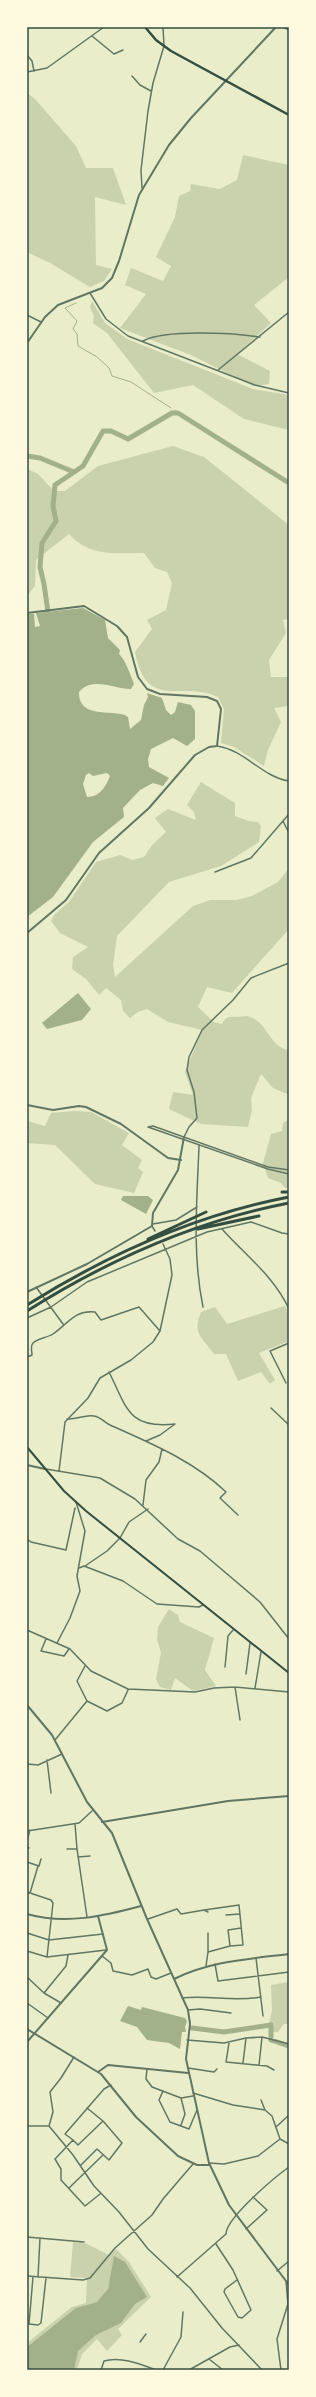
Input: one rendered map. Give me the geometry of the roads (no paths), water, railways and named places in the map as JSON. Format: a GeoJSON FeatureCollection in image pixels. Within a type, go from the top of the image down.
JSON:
{"type":"FeatureCollection","features":[{"type":"Feature","properties":{"kind":"highway"},"geometry":{"type":"LineString","coordinates":[[282,1192],[289,1192]]}},
{"type":"Feature","properties":{"kind":"highway"},"geometry":{"type":"LineString","coordinates":[[27,1305],[77,1275],[142,1243],[220,1214],[289,1197]]}},
{"type":"Feature","properties":{"kind":"highway"},"geometry":{"type":"LineString","coordinates":[[27,1311],[112,1263],[190,1230],[238,1214],[289,1203]]}},
{"type":"Feature","properties":{"kind":"highway"},"geometry":{"type":"LineString","coordinates":[[142,1243],[154,1235],[206,1212]]}},
{"type":"Feature","properties":{"kind":"highway"},"geometry":{"type":"LineString","coordinates":[[190,1230],[258,1216]]}},
{"type":"Feature","properties":{"kind":"main road"},"geometry":{"type":"LineString","coordinates":[[145,27],[164,46],[225,82],[289,115]]}},
{"type":"Feature","properties":{"kind":"main road"},"geometry":{"type":"LineString","coordinates":[[27,1447],[76,1502],[233,1630],[289,1673]]}},
{"type":"Feature","properties":{"kind":"street"},"geometry":{"type":"LineString","coordinates":[[27,72],[47,68],[104,27]]}},
{"type":"Feature","properties":{"kind":"street"},"geometry":{"type":"LineString","coordinates":[[142,188],[141,170],[151,91],[164,46],[163,27]]}},
{"type":"Feature","properties":{"kind":"street"},"geometry":{"type":"LineString","coordinates":[[27,344],[42,322],[58,305],[71,298],[102,288],[114,274],[142,188],[176,136],[276,27]]}},
{"type":"Feature","properties":{"kind":"street"},"geometry":{"type":"LineString","coordinates":[[283,27],[289,30]]}},
{"type":"Feature","properties":{"kind":"street"},"geometry":{"type":"LineString","coordinates":[[91,36],[114,54],[123,50]]}},
{"type":"Feature","properties":{"kind":"street"},"geometry":{"type":"LineString","coordinates":[[27,55],[32,61],[34,71]]}},
{"type":"Feature","properties":{"kind":"street"},"geometry":{"type":"LineString","coordinates":[[132,76],[140,85],[151,91]]}},
{"type":"Feature","properties":{"kind":"street"},"geometry":{"type":"LineString","coordinates":[[90,293],[112,325],[124,333],[255,385],[289,393]]}},
{"type":"Feature","properties":{"kind":"street"},"geometry":{"type":"LineString","coordinates":[[218,370],[289,312]]}},
{"type":"Feature","properties":{"kind":"street"},"geometry":{"type":"LineString","coordinates":[[27,315],[42,322]]}},
{"type":"Feature","properties":{"kind":"street"},"geometry":{"type":"LineString","coordinates":[[143,341],[159,336],[200,334],[238,334],[260,337]]}},
{"type":"Feature","properties":{"kind":"street"},"geometry":{"type":"LineString","coordinates":[[27,613],[84,606],[122,630],[126,637],[138,677],[147,689],[160,694],[207,696],[216,701],[221,710],[217,746]]}},
{"type":"Feature","properties":{"kind":"street"},"geometry":{"type":"LineString","coordinates":[[27,934],[66,900],[99,853],[149,808],[195,755],[209,747],[217,746],[232,750],[271,775],[289,781]]}},
{"type":"Feature","properties":{"kind":"street"},"geometry":{"type":"LineString","coordinates":[[216,872],[251,858],[289,814]]}},
{"type":"Feature","properties":{"kind":"street"},"geometry":{"type":"LineString","coordinates":[[283,821],[289,833]]}},
{"type":"Feature","properties":{"kind":"street"},"geometry":{"type":"LineString","coordinates":[[154,1231],[152,1225],[153,1214],[163,1193],[176,1176],[181,1160],[184,1137],[188,1127],[197,1118],[194,1092],[187,1070],[189,1057],[202,1030],[233,1000],[251,978],[289,963]]}},
{"type":"Feature","properties":{"kind":"street"},"geometry":{"type":"LineString","coordinates":[[27,1105],[52,1110],[79,1106],[86,1107],[121,1124],[168,1158],[181,1160]]}},
{"type":"Feature","properties":{"kind":"street"},"geometry":{"type":"LineString","coordinates":[[289,1170],[268,1167],[153,1126],[148,1127],[199,1146],[268,1169],[289,1174]]}},
{"type":"Feature","properties":{"kind":"street"},"geometry":{"type":"LineString","coordinates":[[199,1146],[196,1237],[197,1278],[203,1307]]}},
{"type":"Feature","properties":{"kind":"street"},"geometry":{"type":"LineString","coordinates":[[27,1292],[87,1264],[152,1225],[176,1220],[197,1207]]}},
{"type":"Feature","properties":{"kind":"street"},"geometry":{"type":"LineString","coordinates":[[27,1318],[50,1307],[87,1282],[192,1237],[255,1222],[277,1232],[289,1234]]}},
{"type":"Feature","properties":{"kind":"street"},"geometry":{"type":"LineString","coordinates":[[222,1229],[279,1289],[289,1309]]}},
{"type":"Feature","properties":{"kind":"street"},"geometry":{"type":"LineString","coordinates":[[59,1471],[64,1427],[67,1419],[88,1398],[100,1378],[108,1372],[132,1360],[153,1342],[160,1332],[172,1275],[170,1259],[163,1244]]}},
{"type":"Feature","properties":{"kind":"street"},"geometry":{"type":"LineString","coordinates":[[37,1288],[62,1324]]}},
{"type":"Feature","properties":{"kind":"street"},"geometry":{"type":"LineString","coordinates":[[27,1357],[32,1355],[33,1342],[53,1334],[62,1324],[85,1311],[95,1312],[101,1320],[139,1307],[160,1332]]}},
{"type":"Feature","properties":{"kind":"street"},"geometry":{"type":"LineString","coordinates":[[286,1383],[270,1351],[289,1343]]}},
{"type":"Feature","properties":{"kind":"street"},"geometry":{"type":"LineString","coordinates":[[108,1372],[126,1407],[136,1419],[160,1425],[175,1424],[160,1435],[146,1441]]}},
{"type":"Feature","properties":{"kind":"street"},"geometry":{"type":"LineString","coordinates":[[271,1408],[289,1425]]}},
{"type":"Feature","properties":{"kind":"street"},"geometry":{"type":"LineString","coordinates":[[67,1419],[95,1416],[162,1449],[217,1484],[226,1492],[220,1498],[238,1516]]}},
{"type":"Feature","properties":{"kind":"street"},"geometry":{"type":"LineString","coordinates":[[143,1505],[146,1480],[159,1462],[162,1449]]}},
{"type":"Feature","properties":{"kind":"street"},"geometry":{"type":"LineString","coordinates":[[27,1465],[100,1478],[143,1505],[178,1539],[204,1554],[260,1602],[289,1639]]}},
{"type":"Feature","properties":{"kind":"street"},"geometry":{"type":"LineString","coordinates":[[57,1643],[79,1595],[77,1581],[85,1531],[76,1507],[76,1502]]}},
{"type":"Feature","properties":{"kind":"street"},"geometry":{"type":"LineString","coordinates":[[27,1539],[32,1542],[66,1550],[73,1512],[76,1507]]}},
{"type":"Feature","properties":{"kind":"street"},"geometry":{"type":"LineString","coordinates":[[79,1568],[107,1552],[120,1538],[129,1522],[148,1509]]}},
{"type":"Feature","properties":{"kind":"street"},"geometry":{"type":"LineString","coordinates":[[84,1566],[123,1581],[157,1604],[199,1608],[203,1605]]}},
{"type":"Feature","properties":{"kind":"street"},"geometry":{"type":"LineString","coordinates":[[27,1630],[69,1649],[76,1654],[84,1666],[95,1674],[128,1689],[195,1692],[214,1688],[235,1687],[289,1692]]}},
{"type":"Feature","properties":{"kind":"street"},"geometry":{"type":"LineString","coordinates":[[225,1667],[228,1636],[233,1630]]}},
{"type":"Feature","properties":{"kind":"street"},"geometry":{"type":"LineString","coordinates":[[46,1639],[42,1651],[48,1654],[64,1656],[69,1649]]}},
{"type":"Feature","properties":{"kind":"street"},"geometry":{"type":"LineString","coordinates":[[246,1674],[250,1643]]}},
{"type":"Feature","properties":{"kind":"street"},"geometry":{"type":"LineString","coordinates":[[255,1688],[261,1652]]}},
{"type":"Feature","properties":{"kind":"street"},"geometry":{"type":"LineString","coordinates":[[84,1666],[77,1681],[87,1702],[107,1710],[122,1703],[128,1689]]}},
{"type":"Feature","properties":{"kind":"street"},"geometry":{"type":"LineString","coordinates":[[235,1687],[240,1720]]}},
{"type":"Feature","properties":{"kind":"street"},"geometry":{"type":"LineString","coordinates":[[55,1740],[87,1702]]}},
{"type":"Feature","properties":{"kind":"street"},"geometry":{"type":"LineString","coordinates":[[27,1705],[55,1740],[92,1811],[112,1833],[141,1906],[188,2010],[190,2024],[186,2054],[188,2073],[210,2164],[223,2194],[237,2216],[289,2285]]}},
{"type":"Feature","properties":{"kind":"street"},"geometry":{"type":"LineString","coordinates":[[27,1764],[38,1765],[62,1754]]}},
{"type":"Feature","properties":{"kind":"street"},"geometry":{"type":"LineString","coordinates":[[47,1760],[51,1793]]}},
{"type":"Feature","properties":{"kind":"street"},"geometry":{"type":"LineString","coordinates":[[102,1822],[228,1801],[289,1796]]}},
{"type":"Feature","properties":{"kind":"street"},"geometry":{"type":"LineString","coordinates":[[27,1832],[30,1830],[75,1824],[82,1821],[92,1811]]}},
{"type":"Feature","properties":{"kind":"street"},"geometry":{"type":"LineString","coordinates":[[75,1824],[86,1917]]}},
{"type":"Feature","properties":{"kind":"street"},"geometry":{"type":"LineString","coordinates":[[27,1841],[30,1830]]}},
{"type":"Feature","properties":{"kind":"street"},"geometry":{"type":"LineString","coordinates":[[67,1849],[77,1849]]}},
{"type":"Feature","properties":{"kind":"street"},"geometry":{"type":"LineString","coordinates":[[78,1857],[90,1856]]}},
{"type":"Feature","properties":{"kind":"street"},"geometry":{"type":"LineString","coordinates":[[30,1893],[41,1859]]}},
{"type":"Feature","properties":{"kind":"street"},"geometry":{"type":"LineString","coordinates":[[27,1862],[38,1866]]}},
{"type":"Feature","properties":{"kind":"street"},"geometry":{"type":"LineString","coordinates":[[27,1892],[51,1900],[53,1903],[47,1957]]}},
{"type":"Feature","properties":{"kind":"street"},"geometry":{"type":"LineString","coordinates":[[147,1919],[177,1909],[181,1914],[239,1904],[243,1945],[230,1946],[208,1952]]}},
{"type":"Feature","properties":{"kind":"street"},"geometry":{"type":"LineString","coordinates":[[27,1914],[51,1919],[86,1917],[98,1916],[141,1906]]}},
{"type":"Feature","properties":{"kind":"street"},"geometry":{"type":"LineString","coordinates":[[204,1910],[208,1912]]}},
{"type":"Feature","properties":{"kind":"street"},"geometry":{"type":"LineString","coordinates":[[226,1915],[240,1914]]}},
{"type":"Feature","properties":{"kind":"street"},"geometry":{"type":"LineString","coordinates":[[98,1916],[107,1950]]}},
{"type":"Feature","properties":{"kind":"street"},"geometry":{"type":"LineString","coordinates":[[230,1946],[228,1930],[242,1928]]}},
{"type":"Feature","properties":{"kind":"street"},"geometry":{"type":"LineString","coordinates":[[27,1933],[49,1940],[103,1934]]}},
{"type":"Feature","properties":{"kind":"street"},"geometry":{"type":"LineString","coordinates":[[206,1966],[208,1933]]}},
{"type":"Feature","properties":{"kind":"street"},"geometry":{"type":"LineString","coordinates":[[27,1951],[47,1957],[107,1950]]}},
{"type":"Feature","properties":{"kind":"street"},"geometry":{"type":"LineString","coordinates":[[27,2042],[107,1950]]}},
{"type":"Feature","properties":{"kind":"street"},"geometry":{"type":"LineString","coordinates":[[174,1979],[206,1966],[215,1964],[289,1954]]}},
{"type":"Feature","properties":{"kind":"street"},"geometry":{"type":"LineString","coordinates":[[44,1993],[68,1964],[68,1955]]}},
{"type":"Feature","properties":{"kind":"street"},"geometry":{"type":"LineString","coordinates":[[102,1956],[111,1963],[113,1971],[132,1974],[148,1969],[151,1977],[156,1979],[171,1973]]}},
{"type":"Feature","properties":{"kind":"street"},"geometry":{"type":"LineString","coordinates":[[256,1958],[263,2016]]}},
{"type":"Feature","properties":{"kind":"street"},"geometry":{"type":"LineString","coordinates":[[215,1964],[218,1981],[289,1972]]}},
{"type":"Feature","properties":{"kind":"street"},"geometry":{"type":"LineString","coordinates":[[27,1977],[44,1993],[61,2003]]}},
{"type":"Feature","properties":{"kind":"street"},"geometry":{"type":"LineString","coordinates":[[182,1998],[199,1996],[250,2000],[261,1998]]}},
{"type":"Feature","properties":{"kind":"street"},"geometry":{"type":"LineString","coordinates":[[27,2003],[48,2018]]}},
{"type":"Feature","properties":{"kind":"street"},"geometry":{"type":"LineString","coordinates":[[188,2010],[200,2008],[231,2013]]}},
{"type":"Feature","properties":{"kind":"street"},"geometry":{"type":"LineString","coordinates":[[27,2029],[98,2072],[111,2085],[143,2125],[178,2156],[194,2164],[224,2164],[258,2156],[280,2139]]}},
{"type":"Feature","properties":{"kind":"street"},"geometry":{"type":"LineString","coordinates":[[187,2040],[228,2043],[246,2038],[262,2037],[289,2044]]}},
{"type":"Feature","properties":{"kind":"street"},"geometry":{"type":"LineString","coordinates":[[259,2065],[262,2037]]}},
{"type":"Feature","properties":{"kind":"street"},"geometry":{"type":"LineString","coordinates":[[243,2064],[246,2038]]}},
{"type":"Feature","properties":{"kind":"street"},"geometry":{"type":"LineString","coordinates":[[228,2043],[226,2062],[266,2066],[274,2070]]}},
{"type":"Feature","properties":{"kind":"street"},"geometry":{"type":"LineString","coordinates":[[49,2126],[52,2112],[50,2092],[74,2057]]}},
{"type":"Feature","properties":{"kind":"street"},"geometry":{"type":"LineString","coordinates":[[98,2072],[108,2065],[188,2073]]}},
{"type":"Feature","properties":{"kind":"street"},"geometry":{"type":"LineString","coordinates":[[188,2068],[214,2072],[217,2069]]}},
{"type":"Feature","properties":{"kind":"street"},"geometry":{"type":"LineString","coordinates":[[147,2069],[146,2079],[152,2087],[181,2098],[193,2096]]}},
{"type":"Feature","properties":{"kind":"street"},"geometry":{"type":"LineString","coordinates":[[103,2121],[78,2145],[64,2134],[104,2089],[111,2085]]}},
{"type":"Feature","properties":{"kind":"street"},"geometry":{"type":"LineString","coordinates":[[163,2091],[159,2100],[170,2122],[189,2129],[197,2110]]}},
{"type":"Feature","properties":{"kind":"street"},"geometry":{"type":"LineString","coordinates":[[192,2092],[233,2105],[265,2110],[271,2114],[280,2139],[289,2144]]}},
{"type":"Feature","properties":{"kind":"street"},"geometry":{"type":"LineString","coordinates":[[181,2098],[185,2114],[181,2126]]}},
{"type":"Feature","properties":{"kind":"street"},"geometry":{"type":"LineString","coordinates":[[261,2100],[265,2110]]}},
{"type":"Feature","properties":{"kind":"street"},"geometry":{"type":"LineString","coordinates":[[81,2166],[97,2149],[109,2160],[122,2143],[103,2121],[88,2108]]}},
{"type":"Feature","properties":{"kind":"street"},"geometry":{"type":"LineString","coordinates":[[276,2127],[289,2115]]}},
{"type":"Feature","properties":{"kind":"street"},"geometry":{"type":"LineString","coordinates":[[27,2126],[49,2126]]}},
{"type":"Feature","properties":{"kind":"street"},"geometry":{"type":"LineString","coordinates":[[49,2126],[81,2166],[100,2194],[119,2212],[148,2249],[190,2288],[221,2328],[262,2370]]}},
{"type":"Feature","properties":{"kind":"street"},"geometry":{"type":"LineString","coordinates":[[73,2140],[67,2149],[55,2159],[61,2169],[61,2180],[85,2206],[100,2194]]}},
{"type":"Feature","properties":{"kind":"street"},"geometry":{"type":"LineString","coordinates":[[69,2188],[86,2174],[103,2155]]}},
{"type":"Feature","properties":{"kind":"street"},"geometry":{"type":"LineString","coordinates":[[27,2276],[87,2280],[114,2248],[152,2215],[163,2199],[194,2164]]}},
{"type":"Feature","properties":{"kind":"street"},"geometry":{"type":"LineString","coordinates":[[177,2277],[226,2234],[227,2226],[253,2197],[289,2167]]}},
{"type":"Feature","properties":{"kind":"street"},"geometry":{"type":"LineString","coordinates":[[286,2169],[289,2172]]}},
{"type":"Feature","properties":{"kind":"street"},"geometry":{"type":"LineString","coordinates":[[246,2229],[267,2210],[253,2197]]}},
{"type":"Feature","properties":{"kind":"street"},"geometry":{"type":"LineString","coordinates":[[27,2237],[84,2242]]}},
{"type":"Feature","properties":{"kind":"street"},"geometry":{"type":"LineString","coordinates":[[38,2277],[40,2238]]}},
{"type":"Feature","properties":{"kind":"street"},"geometry":{"type":"LineString","coordinates":[[216,2244],[237,2280],[250,2310],[242,2318],[238,2317],[224,2292],[225,2289],[237,2280]]}},
{"type":"Feature","properties":{"kind":"street"},"geometry":{"type":"LineString","coordinates":[[277,2271],[289,2261]]}},
{"type":"Feature","properties":{"kind":"street"},"geometry":{"type":"LineString","coordinates":[[33,2277],[29,2324],[38,2325],[41,2323],[46,2278]]}},
{"type":"Feature","properties":{"kind":"street"},"geometry":{"type":"LineString","coordinates":[[281,2370],[278,2339],[280,2324],[287,2308],[286,2282]]}},
{"type":"Feature","properties":{"kind":"street"},"geometry":{"type":"LineString","coordinates":[[163,2370],[181,2337],[183,2312]]}},
{"type":"Feature","properties":{"kind":"street"},"geometry":{"type":"LineString","coordinates":[[140,2342],[146,2334]]}},
{"type":"Feature","properties":{"kind":"street"},"geometry":{"type":"LineString","coordinates":[[189,2370],[230,2347],[239,2345]]}},
{"type":"Feature","properties":{"kind":"street"},"geometry":{"type":"LineString","coordinates":[[209,2358],[223,2370]]}},
{"type":"Feature","properties":{"kind":"street"},"geometry":{"type":"LineString","coordinates":[[101,2370],[104,2361],[111,2359],[133,2362],[156,2370]]}},
{"type":"Feature","properties":{"kind":"waterway"},"geometry":{"type":"LineString","coordinates":[[76,303],[65,308],[77,321],[73,329],[77,334],[78,346],[97,357],[109,368],[112,376],[131,382],[171,408]]}},
{"type":"Feature","properties":{"kind":"waterway"},"geometry":{"type":"LineString","coordinates":[[175,410],[178,413]]}},
{"type":"Feature","properties":{"kind":"waterway"},"geometry":{"type":"LineString","coordinates":[[48,612],[40,567],[42,543],[56,521],[53,506],[55,485],[83,466],[103,431],[111,431],[128,439],[172,413],[178,413],[289,483]]}},
{"type":"Feature","properties":{"kind":"waterway"},"geometry":{"type":"LineString","coordinates":[[27,456],[40,458],[74,472]]}},
{"type":"Feature","properties":{"kind":"waterway"},"geometry":{"type":"LineString","coordinates":[[192,2028],[224,2032],[271,2025],[271,2037]]}},
{"type":"Feature","properties":{"kind":"waterway"},"geometry":{"type":"LineString","coordinates":[[271,2040],[289,2046]]}}]}
